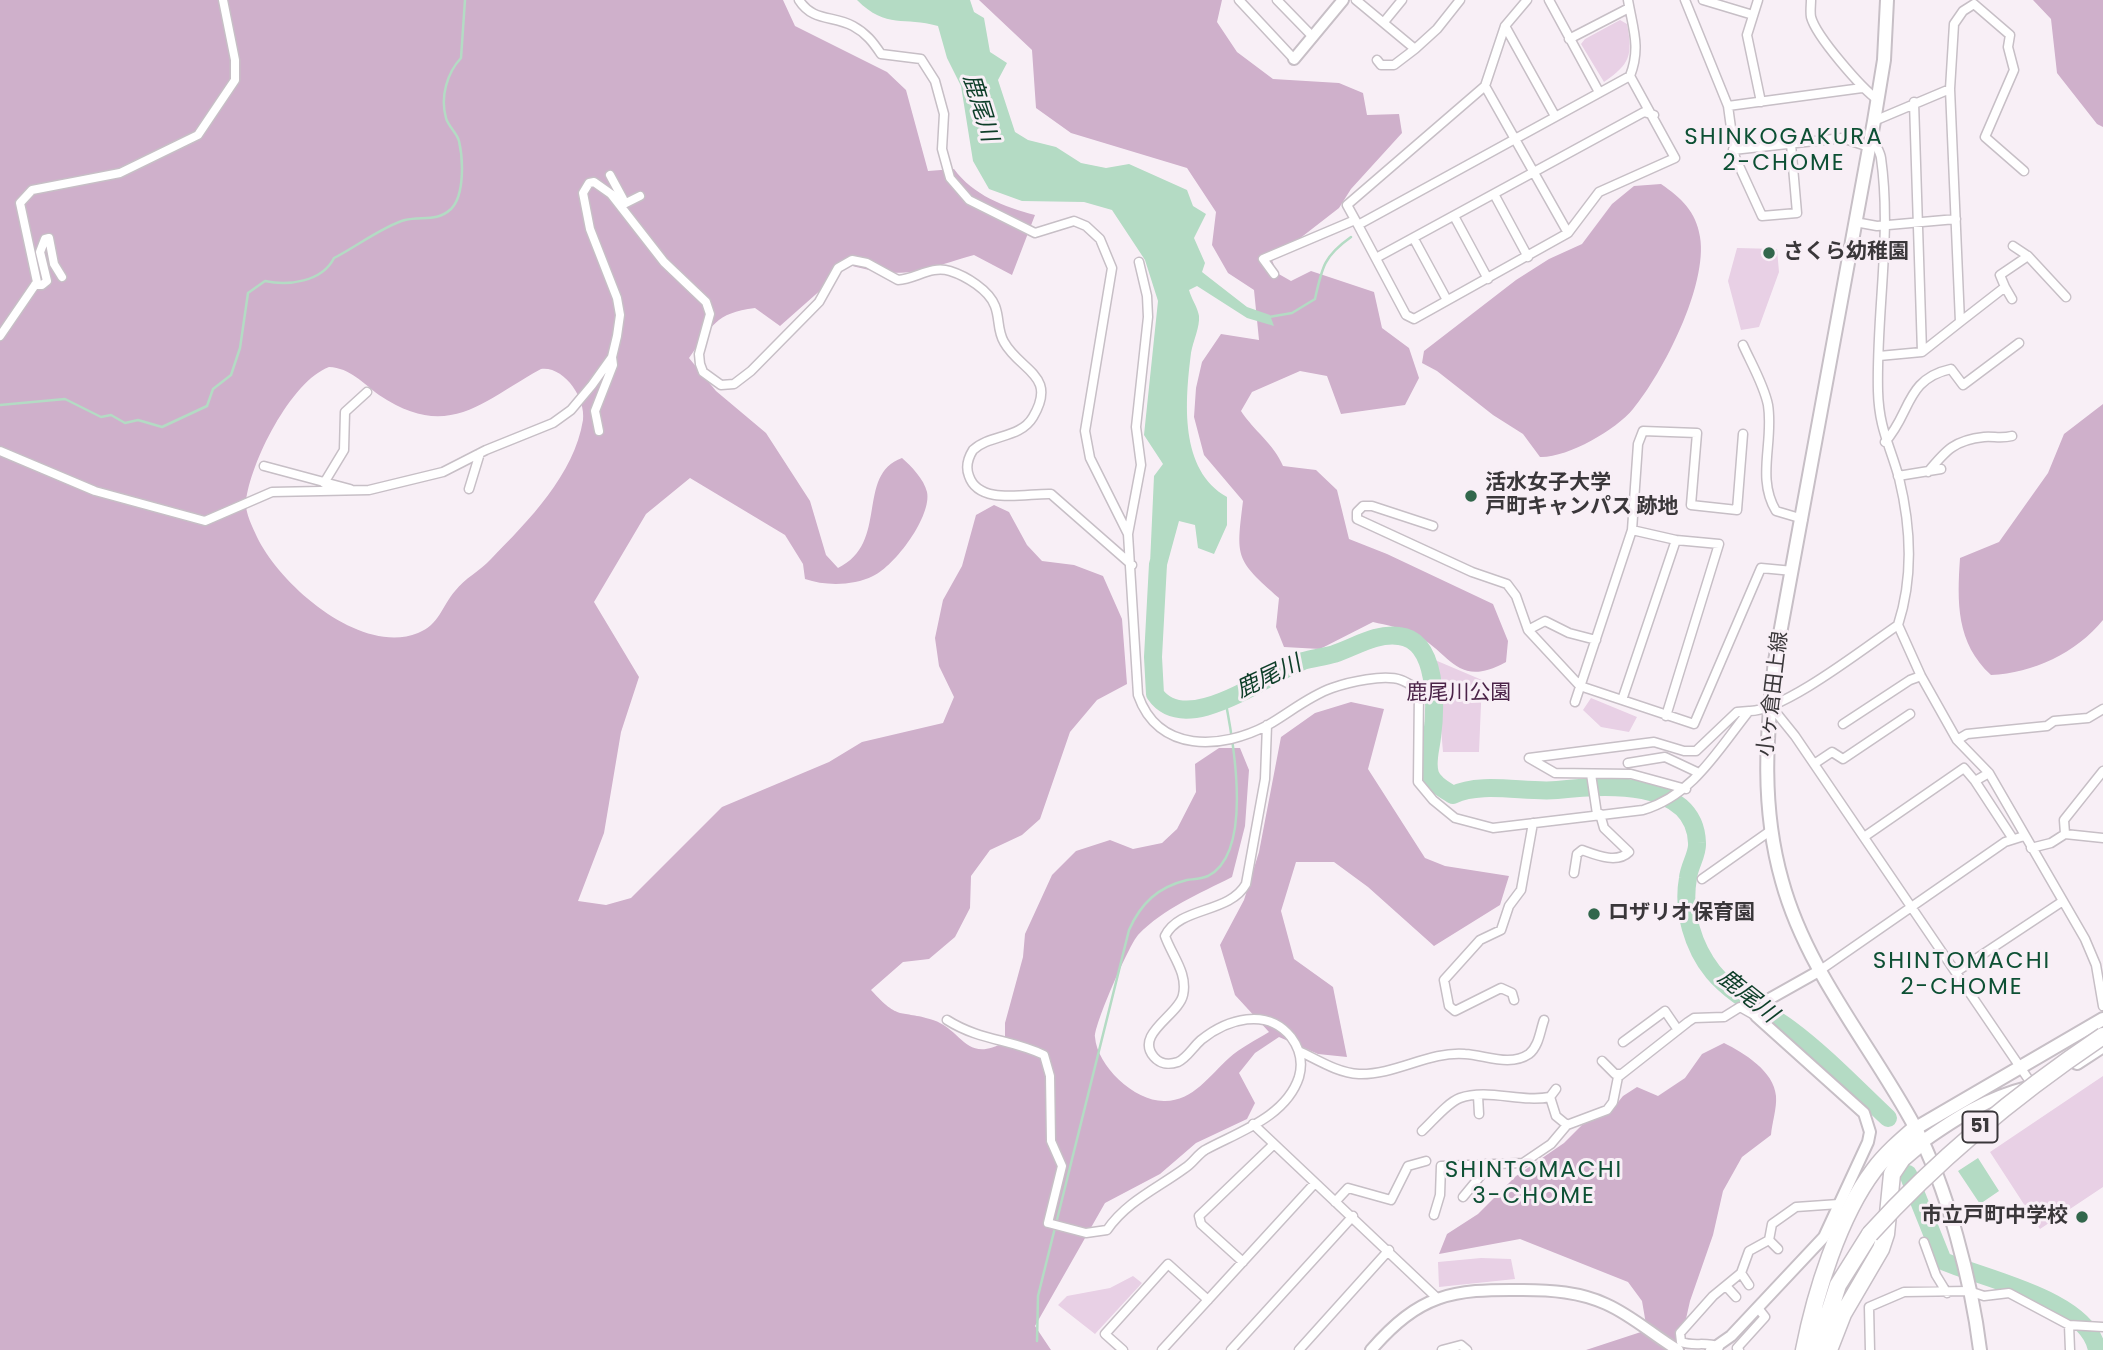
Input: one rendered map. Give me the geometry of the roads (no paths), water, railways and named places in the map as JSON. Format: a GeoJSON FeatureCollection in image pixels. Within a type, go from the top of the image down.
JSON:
{"type":"FeatureCollection","features":[{"type":"Feature","properties":{"kind":"highway","name":"51"},"geometry":{"type":"LineString","coordinates":[[1817,1350],[1838,1285],[1870,1234],[1958,1146],[2044,1077],[2103,1036]]}},
{"type":"Feature","properties":{"kind":"highway","name":"51"},"geometry":{"type":"LineString","coordinates":[[1804,1350],[1818,1297],[1860,1192],[1886,1155],[1919,1135]]}},
{"type":"Feature","properties":{"kind":"highway","name":"51"},"geometry":{"type":"LineString","coordinates":[[1829,1350],[1843,1314],[1881,1249],[1886,1234],[1892,1174],[1919,1135]]}},
{"type":"Feature","properties":{"kind":"main road","name":"小ヶ倉田上線"},"geometry":{"type":"LineString","coordinates":[[1887,0],[1884,60],[1878,100],[1775,661],[1765,782],[1770,831],[1782,884],[1802,937],[1819,971],[1919,1135],[1963,1257],[1980,1350]]}},
{"type":"Feature","properties":{"kind":"main road","name":"51"},"geometry":{"type":"LineString","coordinates":[[1919,1135],[2019,1066],[2103,1019]]}},
{"type":"Feature","properties":{"kind":"main road","name":"51"},"geometry":{"type":"LineString","coordinates":[[1919,1135],[1996,1097],[2033,1086],[2103,1046]]}},
{"type":"Feature","properties":{"kind":"street"},"geometry":{"type":"LineString","coordinates":[[0,336],[35,285],[36,269],[20,203],[32,190],[120,173],[198,135],[235,80],[235,60],[223,0]]}},
{"type":"Feature","properties":{"kind":"street"},"geometry":{"type":"LineString","coordinates":[[799,0],[817,17],[851,24],[867,35],[881,54],[921,59],[935,81],[944,114],[942,149],[950,178],[969,200],[1035,233],[1074,221],[1086,226],[1100,239],[1112,268],[1085,431],[1090,458],[1128,534]]}},
{"type":"Feature","properties":{"kind":"street"},"geometry":{"type":"LineString","coordinates":[[1239,0],[1294,59],[1343,0]]}},
{"type":"Feature","properties":{"kind":"street"},"geometry":{"type":"LineString","coordinates":[[1277,0],[1313,37]]}},
{"type":"Feature","properties":{"kind":"street"},"geometry":{"type":"LineString","coordinates":[[1356,0],[1415,49]]}},
{"type":"Feature","properties":{"kind":"street"},"geometry":{"type":"LineString","coordinates":[[1384,22],[1402,0]]}},
{"type":"Feature","properties":{"kind":"street"},"geometry":{"type":"LineString","coordinates":[[1377,60],[1381,65],[1394,65],[1437,29],[1460,0]]}},
{"type":"Feature","properties":{"kind":"street"},"geometry":{"type":"LineString","coordinates":[[1527,0],[1505,26],[1485,86],[1347,205],[1406,315],[1414,319],[1528,257],[1568,233],[1599,192],[1675,158],[1654,115],[1630,76]]}},
{"type":"Feature","properties":{"kind":"street"},"geometry":{"type":"LineString","coordinates":[[1549,0],[1599,92]]}},
{"type":"Feature","properties":{"kind":"street"},"geometry":{"type":"LineString","coordinates":[[1685,0],[1728,106],[1733,150],[1762,216],[1797,213],[1791,144]]}},
{"type":"Feature","properties":{"kind":"street"},"geometry":{"type":"LineString","coordinates":[[1703,0],[1753,15]]}},
{"type":"Feature","properties":{"kind":"street"},"geometry":{"type":"LineString","coordinates":[[1758,0],[1747,35],[1761,102]]}},
{"type":"Feature","properties":{"kind":"street"},"geometry":{"type":"LineString","coordinates":[[1811,0],[1812,18],[1824,40],[1862,88],[1878,100]]}},
{"type":"Feature","properties":{"kind":"street"},"geometry":{"type":"LineString","coordinates":[[1274,274],[1263,259],[1357,223],[1630,76],[1637,58],[1638,43],[1628,4],[1569,39]]}},
{"type":"Feature","properties":{"kind":"street"},"geometry":{"type":"LineString","coordinates":[[1960,323],[1950,89],[1954,24],[1963,11],[1974,4],[2010,34],[2008,47],[2014,70],[1985,137],[2024,171]]}},
{"type":"Feature","properties":{"kind":"street"},"geometry":{"type":"LineString","coordinates":[[1505,26],[1555,116]]}},
{"type":"Feature","properties":{"kind":"street"},"geometry":{"type":"LineString","coordinates":[[1485,86],[1568,233]]}},
{"type":"Feature","properties":{"kind":"street"},"geometry":{"type":"LineString","coordinates":[[1728,106],[1862,88]]}},
{"type":"Feature","properties":{"kind":"street"},"geometry":{"type":"LineString","coordinates":[[1686,789],[1644,776],[1555,773],[1529,758],[1654,741],[1684,751],[1696,751],[1737,712],[1759,711],[1790,697],[1898,625],[1908,592],[1910,561],[1898,476],[1885,442],[1878,391],[1884,293],[1884,225],[1881,154],[1873,127],[1914,102],[1950,89]]}},
{"type":"Feature","properties":{"kind":"street"},"geometry":{"type":"LineString","coordinates":[[1914,102],[1922,352]]}},
{"type":"Feature","properties":{"kind":"street"},"geometry":{"type":"LineString","coordinates":[[1376,258],[1644,112],[1654,115]]}},
{"type":"Feature","properties":{"kind":"street"},"geometry":{"type":"LineString","coordinates":[[1733,150],[1842,138],[1870,147]]}},
{"type":"Feature","properties":{"kind":"street"},"geometry":{"type":"LineString","coordinates":[[610,175],[623,206]]}},
{"type":"Feature","properties":{"kind":"street"},"geometry":{"type":"LineString","coordinates":[[598,431],[595,411],[613,365],[620,315],[617,298],[590,229],[585,188],[589,183],[599,185],[623,206],[664,262],[706,302],[710,314],[699,363],[703,373],[721,385],[733,384],[751,371],[820,302],[838,268],[852,260],[867,263],[898,280],[936,269],[949,271],[982,289],[996,307],[1002,338],[1039,379],[1041,390],[1035,414],[1023,428],[973,450],[967,470],[970,481],[978,489],[995,495],[1051,494],[1132,565]]}},
{"type":"Feature","properties":{"kind":"street"},"geometry":{"type":"LineString","coordinates":[[1494,194],[1528,257]]}},
{"type":"Feature","properties":{"kind":"street"},"geometry":{"type":"LineString","coordinates":[[623,206],[640,196]]}},
{"type":"Feature","properties":{"kind":"street"},"geometry":{"type":"LineString","coordinates":[[1454,216],[1488,279]]}},
{"type":"Feature","properties":{"kind":"street"},"geometry":{"type":"LineString","coordinates":[[1856,222],[1884,225],[1956,219]]}},
{"type":"Feature","properties":{"kind":"street"},"geometry":{"type":"LineString","coordinates":[[35,285],[42,285],[47,281],[40,252],[45,239],[49,239],[54,264],[62,277]]}},
{"type":"Feature","properties":{"kind":"street"},"geometry":{"type":"LineString","coordinates":[[1414,239],[1447,300]]}},
{"type":"Feature","properties":{"kind":"street"},"geometry":{"type":"LineString","coordinates":[[2013,246],[2028,256],[2066,297]]}},
{"type":"Feature","properties":{"kind":"street"},"geometry":{"type":"LineString","coordinates":[[2012,299],[2000,275],[2028,256]]}},
{"type":"Feature","properties":{"kind":"street"},"geometry":{"type":"LineString","coordinates":[[1139,262],[1147,296],[1148,317],[1136,427],[1140,465],[1128,534],[1138,695],[1143,710],[1177,740],[1215,743],[1267,726],[1333,688],[1400,679],[1419,690],[1418,782],[1424,791],[1455,818],[1473,825],[1493,828],[1643,810],[1662,804],[1686,789],[1749,711]]}},
{"type":"Feature","properties":{"kind":"street"},"geometry":{"type":"LineString","coordinates":[[1880,356],[1922,352],[2005,287]]}},
{"type":"Feature","properties":{"kind":"street"},"geometry":{"type":"LineString","coordinates":[[1885,442],[1893,433],[1910,395],[1929,377],[1951,369],[1963,385],[2019,343]]}},
{"type":"Feature","properties":{"kind":"street"},"geometry":{"type":"LineString","coordinates":[[1743,345],[1768,405],[1770,444],[1765,483],[1768,497],[1776,511],[1803,519]]}},
{"type":"Feature","properties":{"kind":"street"},"geometry":{"type":"LineString","coordinates":[[0,451],[95,491],[205,521],[272,492],[360,491],[443,472],[562,417],[571,410],[612,357]]}},
{"type":"Feature","properties":{"kind":"street"},"geometry":{"type":"LineString","coordinates":[[324,483],[344,450],[345,412],[367,393]]}},
{"type":"Feature","properties":{"kind":"street"},"geometry":{"type":"LineString","coordinates":[[1575,702],[1632,530],[1638,443],[1643,431],[1707,434]]}},
{"type":"Feature","properties":{"kind":"street"},"geometry":{"type":"LineString","coordinates":[[1697,433],[1691,505],[1737,510],[1742,433]]}},
{"type":"Feature","properties":{"kind":"street"},"geometry":{"type":"LineString","coordinates":[[1928,472],[1956,443],[1988,436],[1998,440],[2012,436]]}},
{"type":"Feature","properties":{"kind":"street"},"geometry":{"type":"LineString","coordinates":[[469,489],[480,453]]}},
{"type":"Feature","properties":{"kind":"street"},"geometry":{"type":"LineString","coordinates":[[264,466],[360,491]]}},
{"type":"Feature","properties":{"kind":"street"},"geometry":{"type":"LineString","coordinates":[[1898,476],[1941,469]]}},
{"type":"Feature","properties":{"kind":"street"},"geometry":{"type":"LineString","coordinates":[[1433,526],[1372,506],[1363,506],[1357,512],[1357,519],[1472,572],[1507,584],[1516,596],[1528,630],[1580,686],[1694,724],[1761,568],[1793,571]]}},
{"type":"Feature","properties":{"kind":"street"},"geometry":{"type":"LineString","coordinates":[[1632,530],[1676,540],[1719,544],[1666,716]]}},
{"type":"Feature","properties":{"kind":"street"},"geometry":{"type":"LineString","coordinates":[[1622,700],[1676,540]]}},
{"type":"Feature","properties":{"kind":"street"},"geometry":{"type":"LineString","coordinates":[[1528,630],[1545,621],[1569,633],[1596,640]]}},
{"type":"Feature","properties":{"kind":"street"},"geometry":{"type":"LineString","coordinates":[[1898,625],[1921,676],[1957,740],[1989,773],[2063,901],[2096,965],[2103,1006]]}},
{"type":"Feature","properties":{"kind":"street"},"geometry":{"type":"LineString","coordinates":[[1843,724],[1910,680],[1921,676]]}},
{"type":"Feature","properties":{"kind":"street"},"geometry":{"type":"LineString","coordinates":[[1770,705],[1913,907],[2033,1086]]}},
{"type":"Feature","properties":{"kind":"street"},"geometry":{"type":"LineString","coordinates":[[1957,740],[1967,734],[2038,727],[2054,721],[2088,718],[2103,709]]}},
{"type":"Feature","properties":{"kind":"street"},"geometry":{"type":"LineString","coordinates":[[1814,764],[1832,752],[1843,759],[1910,715]]}},
{"type":"Feature","properties":{"kind":"street"},"geometry":{"type":"LineString","coordinates":[[1267,726],[1265,779],[1246,884],[1240,894],[1176,923],[1165,936],[1184,977],[1183,997],[1174,1012],[1152,1033],[1150,1047],[1158,1060],[1174,1063],[1216,1031],[1252,1018],[1281,1028],[1299,1051],[1336,1069],[1359,1074],[1391,1071],[1448,1055],[1511,1060],[1529,1054],[1536,1045],[1544,1020]]}},
{"type":"Feature","properties":{"kind":"street"},"geometry":{"type":"LineString","coordinates":[[1628,763],[1665,757],[1699,773]]}},
{"type":"Feature","properties":{"kind":"street"},"geometry":{"type":"LineString","coordinates":[[1864,837],[1964,768],[2012,839]]}},
{"type":"Feature","properties":{"kind":"street"},"geometry":{"type":"LineString","coordinates":[[2065,834],[2064,820],[2103,771]]}},
{"type":"Feature","properties":{"kind":"street"},"geometry":{"type":"LineString","coordinates":[[1975,781],[1989,773]]}},
{"type":"Feature","properties":{"kind":"street"},"geometry":{"type":"LineString","coordinates":[[1574,873],[1577,854],[1582,850],[1612,858],[1622,858],[1629,852],[1604,828],[1594,796],[1591,774]]}},
{"type":"Feature","properties":{"kind":"street"},"geometry":{"type":"LineString","coordinates":[[1514,1000],[1513,993],[1501,988],[1455,1011],[1449,1006],[1444,981],[1480,940],[1501,930],[1509,906],[1521,890],[1533,823]]}},
{"type":"Feature","properties":{"kind":"street"},"geometry":{"type":"LineString","coordinates":[[1702,879],[1770,831]]}},
{"type":"Feature","properties":{"kind":"street"},"geometry":{"type":"LineString","coordinates":[[2031,848],[2051,843],[2065,834],[2103,838]]}},
{"type":"Feature","properties":{"kind":"street"},"geometry":{"type":"LineString","coordinates":[[1756,1016],[1771,998],[1819,971],[2012,839],[2024,836]]}},
{"type":"Feature","properties":{"kind":"street"},"geometry":{"type":"LineString","coordinates":[[1956,972],[2063,901]]}},
{"type":"Feature","properties":{"kind":"street"},"geometry":{"type":"LineString","coordinates":[[1434,1216],[1440,1195],[1441,1166],[1523,1163],[1551,1144],[1567,1125],[1607,1110],[1621,1074],[1678,1030],[1695,1018],[1724,1017],[1740,1007],[1756,1016],[1864,1113],[1870,1132],[1868,1142],[1824,1237],[1758,1308],[1715,1348],[1710,1343],[1689,1345],[1681,1342],[1680,1333],[1713,1296],[1741,1273],[1749,1251],[1769,1240]]}},
{"type":"Feature","properties":{"kind":"street"},"geometry":{"type":"LineString","coordinates":[[1622,1042],[1665,1011],[1678,1030]]}},
{"type":"Feature","properties":{"kind":"street"},"geometry":{"type":"LineString","coordinates":[[947,1020],[967,1033],[1025,1046],[1044,1055],[1049,1076],[1051,1141],[1062,1166],[1048,1223],[1086,1233],[1107,1230],[1118,1215],[1187,1167],[1202,1151],[1274,1111],[1293,1091],[1301,1070],[1299,1051]]}},
{"type":"Feature","properties":{"kind":"street"},"geometry":{"type":"LineString","coordinates":[[1602,1061],[1615,1074],[1621,1074]]}},
{"type":"Feature","properties":{"kind":"street"},"geometry":{"type":"LineString","coordinates":[[1422,1131],[1458,1098],[1550,1097],[1556,1089]]}},
{"type":"Feature","properties":{"kind":"street"},"geometry":{"type":"LineString","coordinates":[[1478,1096],[1479,1114]]}},
{"type":"Feature","properties":{"kind":"street"},"geometry":{"type":"LineString","coordinates":[[1550,1097],[1556,1116],[1567,1125]]}},
{"type":"Feature","properties":{"kind":"street"},"geometry":{"type":"LineString","coordinates":[[1253,1124],[1437,1298]]}},
{"type":"Feature","properties":{"kind":"street"},"geometry":{"type":"LineString","coordinates":[[1243,1262],[1200,1224],[1199,1216],[1273,1145]]}},
{"type":"Feature","properties":{"kind":"street"},"geometry":{"type":"LineString","coordinates":[[1335,1202],[1348,1188],[1391,1200],[1408,1166],[1426,1161]]}},
{"type":"Feature","properties":{"kind":"street"},"geometry":{"type":"LineString","coordinates":[[1463,1197],[1482,1174],[1486,1164]]}},
{"type":"Feature","properties":{"kind":"street"},"geometry":{"type":"LineString","coordinates":[[1162,1350],[1315,1183]]}},
{"type":"Feature","properties":{"kind":"street"},"geometry":{"type":"LineString","coordinates":[[1769,1240],[1772,1224],[1796,1207],[1839,1204]]}},
{"type":"Feature","properties":{"kind":"street"},"geometry":{"type":"LineString","coordinates":[[1231,1350],[1353,1216]]}},
{"type":"Feature","properties":{"kind":"street"},"geometry":{"type":"LineString","coordinates":[[1769,1240],[1778,1248]]}},
{"type":"Feature","properties":{"kind":"street"},"geometry":{"type":"LineString","coordinates":[[1924,1242],[1947,1293]]}},
{"type":"Feature","properties":{"kind":"street"},"geometry":{"type":"LineString","coordinates":[[1299,1350],[1389,1250]]}},
{"type":"Feature","properties":{"kind":"street"},"geometry":{"type":"LineString","coordinates":[[1123,1350],[1105,1334],[1168,1264],[1208,1300]]}},
{"type":"Feature","properties":{"kind":"street"},"geometry":{"type":"LineString","coordinates":[[1741,1273],[1749,1285]]}},
{"type":"Feature","properties":{"kind":"street"},"geometry":{"type":"LineString","coordinates":[[1870,1350],[1869,1307],[1904,1292],[1947,1293],[1968,1285],[1984,1296],[2008,1293],[2069,1325],[2098,1327]]}},
{"type":"Feature","properties":{"kind":"street"},"geometry":{"type":"LineString","coordinates":[[1726,1286],[1736,1297]]}},
{"type":"Feature","properties":{"kind":"street"},"geometry":{"type":"LineString","coordinates":[[1371,1350],[1405,1316],[1437,1298],[1474,1289],[1581,1295],[1605,1303],[1634,1319],[1661,1346],[1678,1350]]}},
{"type":"Feature","properties":{"kind":"street"},"geometry":{"type":"LineString","coordinates":[[1739,1350],[1737,1348],[1765,1317],[1758,1308]]}},
{"type":"Feature","properties":{"kind":"street"},"geometry":{"type":"LineString","coordinates":[[2069,1325],[2070,1350]]}},
{"type":"Feature","properties":{"kind":"street"},"geometry":{"type":"LineString","coordinates":[[1442,1350],[1461,1345],[1467,1350]]}},
{"type":"Feature","properties":{"kind":"water"},"geometry":{"type":"Polygon","coordinates":[[[857,0],[970,0],[974,12],[984,18],[990,52],[1007,63],[998,80],[1015,132],[1028,140],[1056,147],[1081,163],[1106,168],[1129,164],[1187,190],[1193,206],[1206,214],[1194,238],[1205,263],[1202,272],[1247,307],[1270,315],[1274,326],[1247,318],[1197,286],[1189,290],[1199,320],[1191,353],[1187,392],[1189,433],[1200,470],[1211,485],[1227,497],[1227,525],[1214,554],[1198,548],[1195,525],[1179,521],[1161,587],[1149,586],[1154,476],[1163,464],[1144,435],[1158,301],[1145,260],[1112,210],[1084,202],[1022,201],[989,189],[973,161],[961,86],[947,58],[938,26],[887,19],[857,0]]]}},
{"type":"Feature","properties":{"kind":"water"},"geometry":{"type":"Polygon","coordinates":[[[1978,1158],[1999,1191],[1980,1204],[1958,1171],[1978,1158]]]}},
{"type":"Feature","properties":{"kind":"waterway"},"geometry":{"type":"LineString","coordinates":[[0,405],[65,399],[101,417],[111,415],[125,423],[138,420],[162,427],[207,406],[213,389],[231,375],[240,348],[248,293],[265,281],[284,283],[313,277],[329,266],[334,258],[388,227],[405,220],[440,216],[451,209],[456,203],[461,186],[461,157],[458,138],[446,118],[444,94],[449,78],[461,58],[465,0]]}},
{"type":"Feature","properties":{"kind":"waterway"},"geometry":{"type":"LineString","coordinates":[[1269,317],[1292,313],[1315,299],[1326,263],[1335,250],[1351,237]]}},
{"type":"Feature","properties":{"kind":"waterway","name":"鹿尾川"},"geometry":{"type":"LineString","coordinates":[[1158,564],[1153,657],[1155,694],[1169,706],[1186,710],[1206,707],[1249,689],[1303,661],[1334,654],[1374,638],[1399,636],[1412,640],[1428,662],[1434,693],[1429,769],[1436,784],[1453,795],[1490,788],[1545,791],[1621,787],[1664,796],[1681,807],[1692,822],[1697,843],[1687,890],[1688,916],[1695,940],[1706,962],[1730,989],[1816,1050],[1888,1118]]}},
{"type":"Feature","properties":{"kind":"waterway"},"geometry":{"type":"LineString","coordinates":[[1037,1341],[1038,1296],[1129,930],[1145,904],[1159,892],[1177,883],[1208,876],[1222,863],[1231,844],[1236,820],[1237,794],[1225,699]]}},
{"type":"Feature","properties":{"kind":"waterway","name":"鹿尾川"},"geometry":{"type":"LineString","coordinates":[[1908,1174],[1943,1261],[2055,1304],[2075,1317],[2089,1332],[2097,1350]]}},
{"type":"Feature","properties":{"kind":"place","name":"さくら幼稚園"},"geometry":{"type":"Point","coordinates":[1769,253]}},
{"type":"Feature","properties":{"kind":"place","name":"活水女子大学 戸町キャンパス 跡地"},"geometry":{"type":"Point","coordinates":[1471,496]}},
{"type":"Feature","properties":{"kind":"place","name":"ロザリオ保育園"},"geometry":{"type":"Point","coordinates":[1594,914]}},
{"type":"Feature","properties":{"kind":"place","name":"市立戸町中学校"},"geometry":{"type":"Point","coordinates":[2082,1217]}},
{"type":"Feature","properties":{"kind":"district","name":"SHINKOGAKURA 2-CHOME"},"geometry":{"type":"Point","coordinates":[1784,151]}},
{"type":"Feature","properties":{"kind":"district","name":"SHINTOMACHI 2-CHOME"},"geometry":{"type":"Point","coordinates":[1962,975]}},
{"type":"Feature","properties":{"kind":"district","name":"SHINTOMACHI 3-CHOME"},"geometry":{"type":"Point","coordinates":[1534,1184]}},
{"type":"Feature","properties":{"kind":"park label","name":"鹿尾川公園"},"geometry":{"type":"Point","coordinates":[1459,694]}}]}
